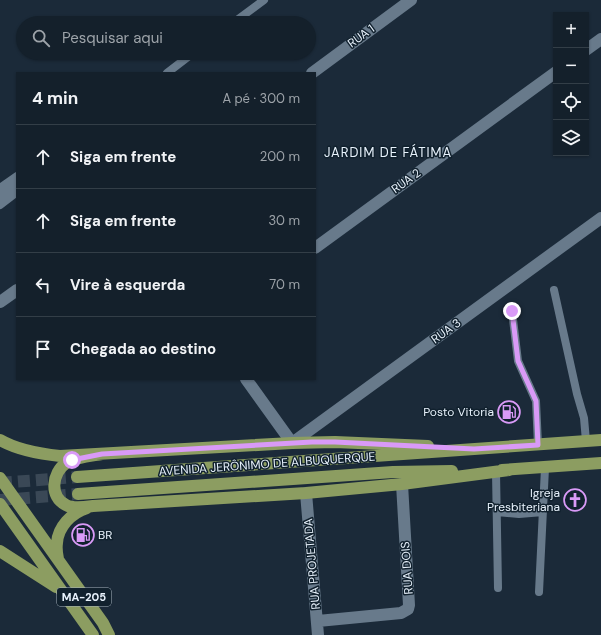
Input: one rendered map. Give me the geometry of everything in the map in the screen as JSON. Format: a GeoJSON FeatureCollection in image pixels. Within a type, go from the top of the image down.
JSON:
{"type":"FeatureCollection","features":[{"type":"Feature","properties":{"kind":"main road"},"geometry":{"type":"LineString","coordinates":[[0,440],[16,447],[60,456],[292,442],[335,442],[474,449]]}},
{"type":"Feature","properties":{"kind":"main road","name":"AVENIDA JERÔNIMO DE ALBUQUERQUE"},"geometry":{"type":"LineString","coordinates":[[77,477],[601,440]]}},
{"type":"Feature","properties":{"kind":"main road"},"geometry":{"type":"LineString","coordinates":[[102,454],[72,460],[60,469],[54,480],[54,484],[58,498],[64,504],[71,507],[94,506],[306,493],[402,484],[509,470]]}},
{"type":"Feature","properties":{"kind":"main road","name":"AVENIDA JERÔNIMO DE ALBUQUERQUE"},"geometry":{"type":"LineString","coordinates":[[78,494],[393,472],[509,470],[601,463]]}},
{"type":"Feature","properties":{"kind":"main road"},"geometry":{"type":"LineString","coordinates":[[0,478],[58,559]]}},
{"type":"Feature","properties":{"kind":"main road"},"geometry":{"type":"LineString","coordinates":[[0,504],[62,591]]}},
{"type":"Feature","properties":{"kind":"main road"},"geometry":{"type":"LineString","coordinates":[[58,559],[56,549],[57,542],[59,534],[66,521],[77,512],[94,506]]}},
{"type":"Feature","properties":{"kind":"main road"},"geometry":{"type":"LineString","coordinates":[[0,550],[62,591]]}},
{"type":"Feature","properties":{"kind":"main road","name":"MA-205"},"geometry":{"type":"LineString","coordinates":[[58,559],[103,623],[109,635]]}},
{"type":"Feature","properties":{"kind":"main road","name":"MA-205"},"geometry":{"type":"LineString","coordinates":[[62,591],[93,635]]}},
{"type":"Feature","properties":{"kind":"street","name":"RUA 1"},"geometry":{"type":"LineString","coordinates":[[313,72],[411,0]]}},
{"type":"Feature","properties":{"kind":"street"},"geometry":{"type":"LineString","coordinates":[[589,48],[601,39]]}},
{"type":"Feature","properties":{"kind":"street","name":"RUA 2"},"geometry":{"type":"LineString","coordinates":[[316,247],[553,74]]}},
{"type":"Feature","properties":{"kind":"street","name":"RUA 3"},"geometry":{"type":"LineString","coordinates":[[292,442],[601,218]]}},
{"type":"Feature","properties":{"kind":"street"},"geometry":{"type":"LineString","coordinates":[[0,302],[16,291]]}},
{"type":"Feature","properties":{"kind":"street"},"geometry":{"type":"LineString","coordinates":[[247,380],[292,442]]}},
{"type":"Feature","properties":{"kind":"street","name":"RUA DOIS"},"geometry":{"type":"LineString","coordinates":[[318,621],[401,613],[408,609],[402,484]]}},
{"type":"Feature","properties":{"kind":"street","name":"RUA PROJETADA"},"geometry":{"type":"LineString","coordinates":[[306,493],[318,635]]}},
{"type":"Feature","properties":{"kind":"lane"},"geometry":{"type":"LineString","coordinates":[[242,16],[264,0]]}},
{"type":"Feature","properties":{"kind":"lane"},"geometry":{"type":"LineString","coordinates":[[168,72],[185,60]]}},
{"type":"Feature","properties":{"kind":"lane"},"geometry":{"type":"LineString","coordinates":[[0,188],[16,177]]}},
{"type":"Feature","properties":{"kind":"lane"},"geometry":{"type":"LineString","coordinates":[[0,197],[16,185]]}},
{"type":"Feature","properties":{"kind":"lane"},"geometry":{"type":"LineString","coordinates":[[0,204],[16,193]]}},
{"type":"Feature","properties":{"kind":"lane"},"geometry":{"type":"LineString","coordinates":[[554,290],[577,394],[584,418],[586,441]]}},
{"type":"Feature","properties":{"kind":"lane"},"geometry":{"type":"LineString","coordinates":[[512,311],[518,361],[536,401],[538,445]]}},
{"type":"Feature","properties":{"kind":"lane"},"geometry":{"type":"LineString","coordinates":[[539,592],[545,468]]}},
{"type":"Feature","properties":{"kind":"lane"},"geometry":{"type":"LineString","coordinates":[[496,472],[498,588]]}},
{"type":"Feature","properties":{"kind":"lane"},"geometry":{"type":"LineString","coordinates":[[497,512],[519,514],[543,512]]}},
{"type":"Feature","properties":{"kind":"tunnel"},"geometry":{"type":"LineString","coordinates":[[0,483],[77,477]]}},
{"type":"Feature","properties":{"kind":"tunnel"},"geometry":{"type":"LineString","coordinates":[[0,500],[78,494]]}},
{"type":"Feature","properties":{"kind":"place","name":"Posto Vitoria"},"geometry":{"type":"Point","coordinates":[509,412]}},
{"type":"Feature","properties":{"kind":"place","name":"Igreja Presbiteriana"},"geometry":{"type":"Point","coordinates":[575,500]}},
{"type":"Feature","properties":{"kind":"place","name":"BR"},"geometry":{"type":"Point","coordinates":[83,535]}},
{"type":"Feature","properties":{"kind":"district","name":"JARDIM DE FÁTIMA"},"geometry":{"type":"Point","coordinates":[388,152]}},
{"type":"Feature","properties":{"kind":"route"},"geometry":{"type":"LineString","coordinates":[[72,460],[102,454],[292,442],[335,442],[474,449],[538,445],[536,401],[518,361],[512,311]]}}]}
